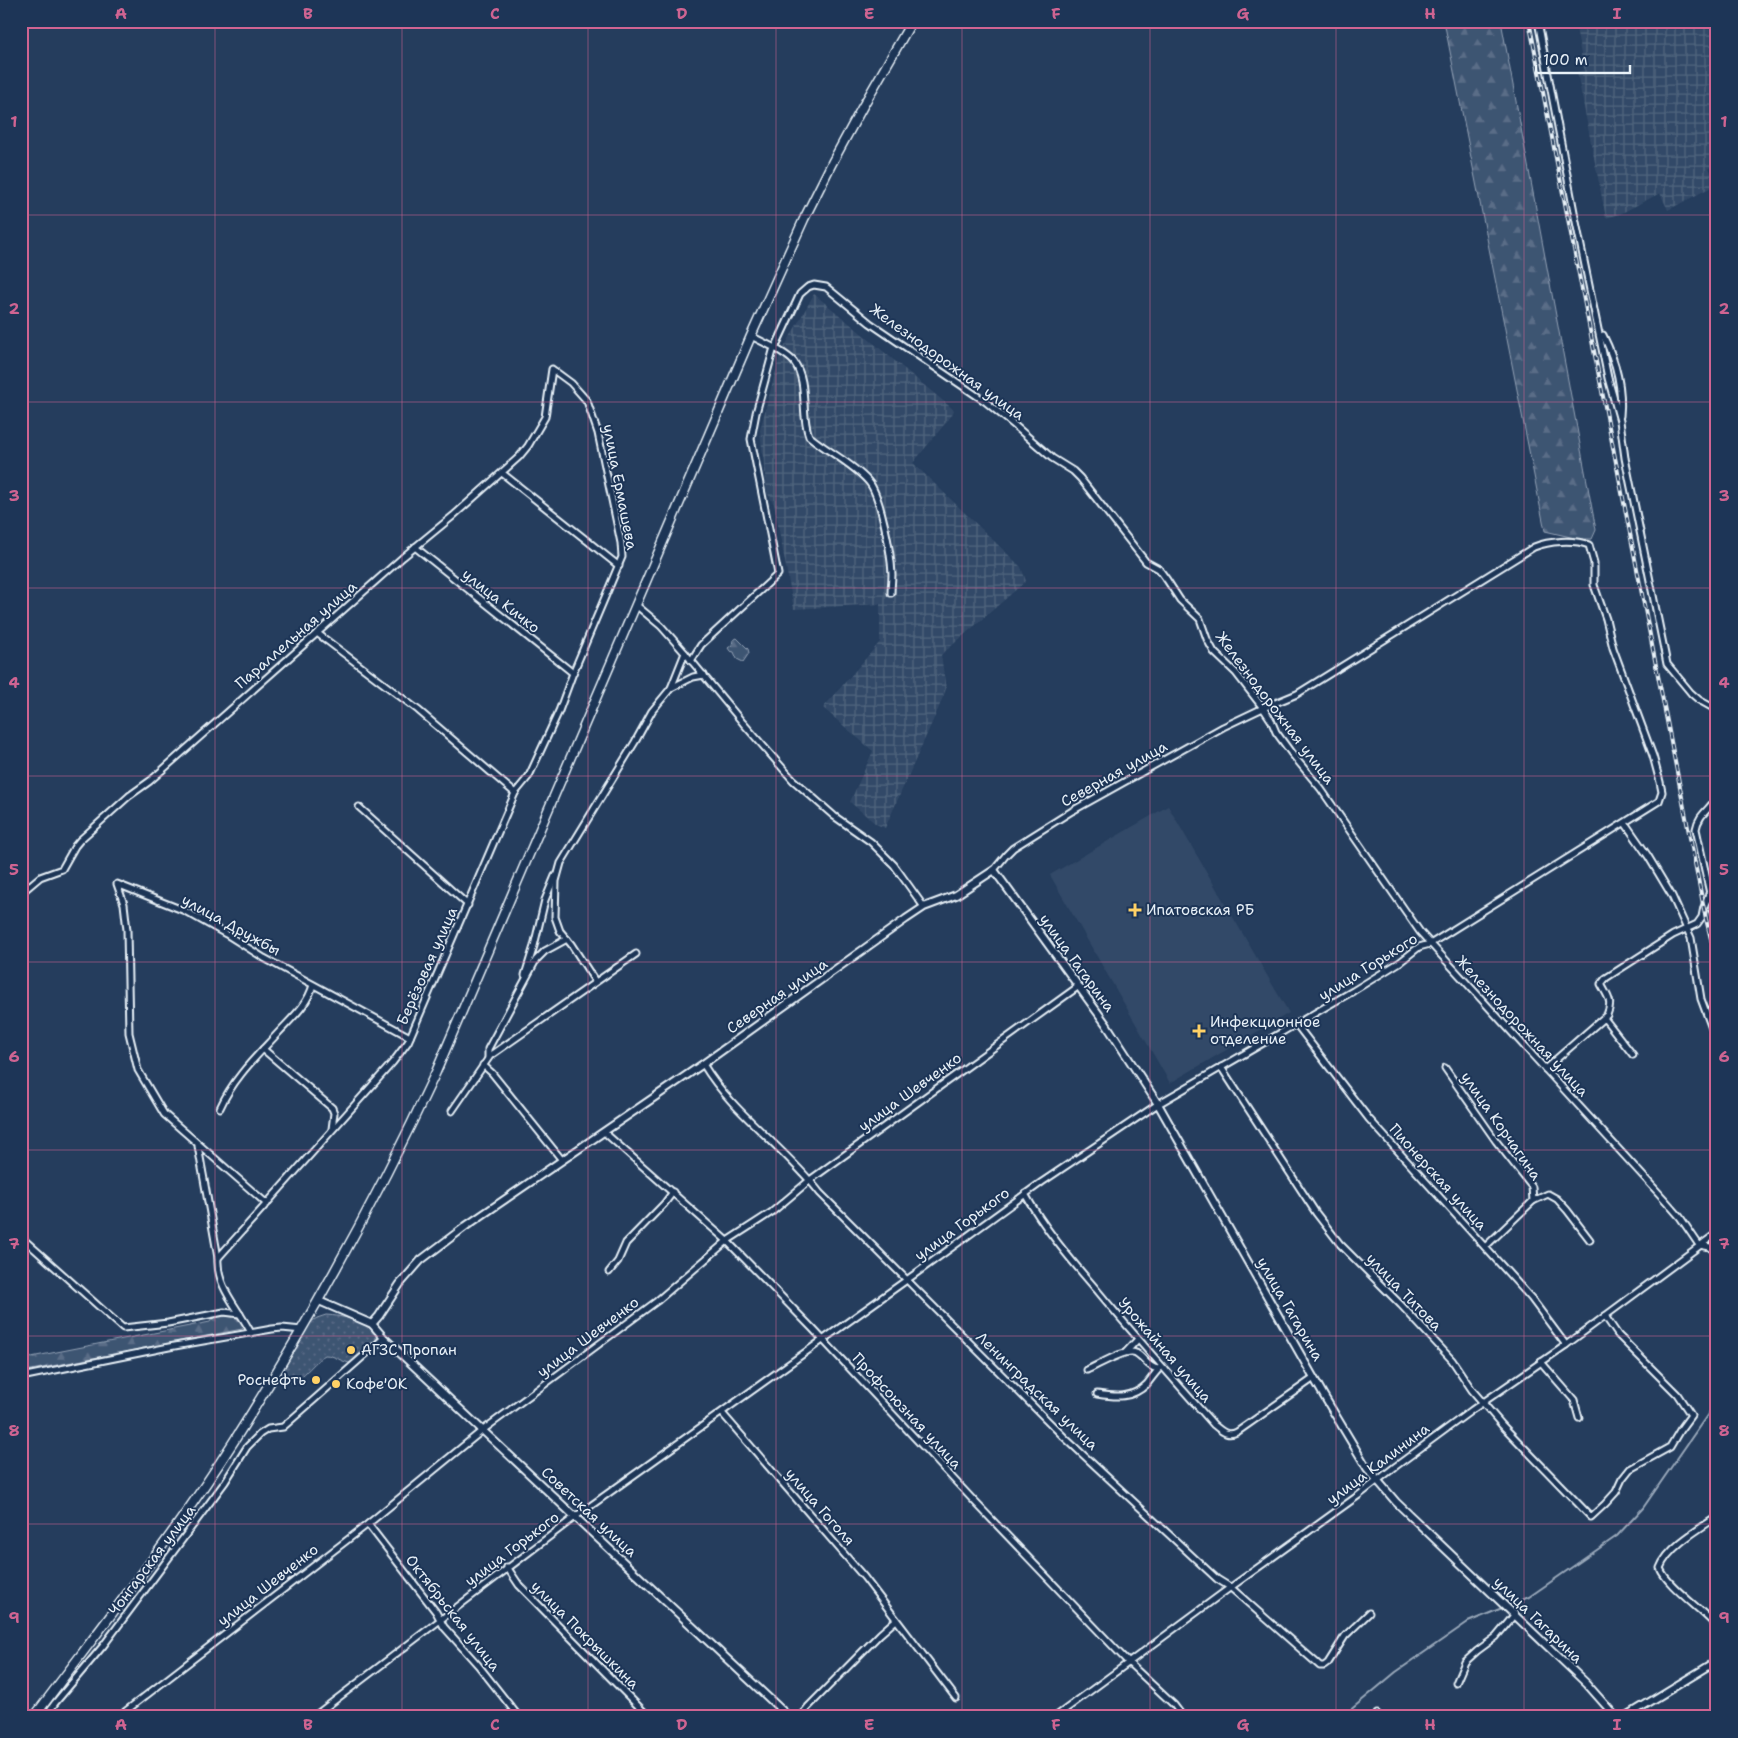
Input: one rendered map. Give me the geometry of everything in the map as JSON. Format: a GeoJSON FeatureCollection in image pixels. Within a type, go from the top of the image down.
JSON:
{"type":"FeatureCollection","features":[{"type":"Feature","properties":{"kind":"highway"},"geometry":{"type":"LineString","coordinates":[[34,1717],[203,1488],[319,1301],[397,1152],[436,1072],[751,336],[804,219],[863,106],[912,21]]}},
{"type":"Feature","properties":{"kind":"street"},"geometry":{"type":"LineString","coordinates":[[1538,21],[1608,378],[1620,421],[1625,458],[1667,664],[1691,693],[1717,710]]}},
{"type":"Feature","properties":{"kind":"street","name":"Железнодорожная улица"},"geometry":{"type":"LineString","coordinates":[[775,348],[800,294],[808,287],[821,286],[832,292],[870,323],[986,402],[1052,458],[1080,478],[1146,562],[1158,569],[1180,600],[1200,619],[1214,652],[1236,673],[1263,708],[1276,732],[1318,785],[1358,841],[1393,895],[1430,944],[1680,1217],[1699,1245]]}},
{"type":"Feature","properties":{"kind":"street"},"geometry":{"type":"LineString","coordinates":[[1599,329],[1609,347],[1617,370],[1621,395],[1620,421]]}},
{"type":"Feature","properties":{"kind":"street"},"geometry":{"type":"LineString","coordinates":[[751,336],[789,357],[799,371],[803,387],[806,427],[809,436],[869,481],[876,491],[891,565],[891,593]]}},
{"type":"Feature","properties":{"kind":"street"},"geometry":{"type":"LineString","coordinates":[[692,661],[701,645],[778,574],[751,438],[772,351],[775,348]]}},
{"type":"Feature","properties":{"kind":"street","name":"Параллельная улица"},"geometry":{"type":"LineString","coordinates":[[21,893],[40,877],[62,869],[75,846],[88,832],[129,796],[150,781],[414,547],[502,473],[528,446],[544,417],[552,369]]}},
{"type":"Feature","properties":{"kind":"street","name":"улица Ермашева"},"geometry":{"type":"LineString","coordinates":[[552,369],[571,383],[587,401],[598,434],[621,543],[622,557],[573,673]]}},
{"type":"Feature","properties":{"kind":"street"},"geometry":{"type":"LineString","coordinates":[[502,473],[619,566]]}},
{"type":"Feature","properties":{"kind":"street","name":"улица Горького"},"geometry":{"type":"LineString","coordinates":[[313,1717],[575,1516],[722,1413],[1025,1194],[1158,1104],[1308,1018],[1392,967],[1419,947],[1430,944],[1660,802],[1662,792],[1653,756],[1613,648],[1606,619],[1594,585],[1594,563],[1589,545],[1584,543],[1541,544],[1510,561],[1464,592],[1297,694],[1263,708]]}},
{"type":"Feature","properties":{"kind":"street","name":"улица Кичко"},"geometry":{"type":"LineString","coordinates":[[414,547],[573,673]]}},
{"type":"Feature","properties":{"kind":"street"},"geometry":{"type":"LineString","coordinates":[[636,605],[655,621],[685,653],[742,723],[794,780],[834,816],[871,842],[894,865],[924,907]]}},
{"type":"Feature","properties":{"kind":"street"},"geometry":{"type":"LineString","coordinates":[[318,633],[418,710],[515,793]]}},
{"type":"Feature","properties":{"kind":"street"},"geometry":{"type":"LineString","coordinates":[[522,985],[545,900],[561,863],[652,711],[671,688],[685,653]]}},
{"type":"Feature","properties":{"kind":"street","name":"Берёзовая улица"},"geometry":{"type":"LineString","coordinates":[[218,1258],[405,1047],[515,793],[529,776],[559,711],[573,673]]}},
{"type":"Feature","properties":{"kind":"street"},"geometry":{"type":"LineString","coordinates":[[671,688],[693,677],[704,675]]}},
{"type":"Feature","properties":{"kind":"street","name":"Северная улица"},"geometry":{"type":"LineString","coordinates":[[372,1324],[400,1284],[421,1260],[466,1226],[703,1064],[924,907],[956,895],[994,870],[1006,854],[1072,811],[1223,727],[1263,708]]}},
{"type":"Feature","properties":{"kind":"street"},"geometry":{"type":"LineString","coordinates":[[1717,797],[1698,820],[1696,829],[1717,926]]}},
{"type":"Feature","properties":{"kind":"street"},"geometry":{"type":"LineString","coordinates":[[359,807],[468,905]]}},
{"type":"Feature","properties":{"kind":"street"},"geometry":{"type":"LineString","coordinates":[[1625,823],[1672,896],[1691,938],[1701,998],[1717,1042]]}},
{"type":"Feature","properties":{"kind":"street"},"geometry":{"type":"LineString","coordinates":[[561,863],[556,881],[555,917],[560,930],[595,982]]}},
{"type":"Feature","properties":{"kind":"street","name":"улица Гагарина"},"geometry":{"type":"LineString","coordinates":[[994,870],[1079,986],[1158,1104],[1314,1378],[1364,1463],[1377,1481],[1396,1502],[1586,1683],[1616,1717]]}},
{"type":"Feature","properties":{"kind":"street"},"geometry":{"type":"LineString","coordinates":[[1545,1069],[1607,1015],[1611,1006],[1610,999],[1601,984],[1606,978],[1686,928],[1696,924],[1702,917],[1714,883]]}},
{"type":"Feature","properties":{"kind":"street","name":"улица Дружбы"},"geometry":{"type":"LineString","coordinates":[[198,1145],[164,1114],[138,1070],[132,1051],[129,1034],[126,921],[124,904],[117,884],[185,912],[226,934],[264,958],[410,1037]]}},
{"type":"Feature","properties":{"kind":"street"},"geometry":{"type":"LineString","coordinates":[[488,1058],[488,1049],[536,960],[545,951],[567,938]]}},
{"type":"Feature","properties":{"kind":"street"},"geometry":{"type":"LineString","coordinates":[[452,1111],[490,1056],[636,954]]}},
{"type":"Feature","properties":{"kind":"street"},"geometry":{"type":"LineString","coordinates":[[220,1108],[228,1090],[242,1072],[300,1010],[310,996],[313,985]]}},
{"type":"Feature","properties":{"kind":"street","name":"улица Шевченко"},"geometry":{"type":"LineString","coordinates":[[118,1717],[368,1524],[483,1430],[657,1300],[727,1241],[772,1212],[810,1180],[1079,986]]}},
{"type":"Feature","properties":{"kind":"street"},"geometry":{"type":"LineString","coordinates":[[1604,1018],[1633,1055]]}},
{"type":"Feature","properties":{"kind":"street","name":"Пионерская улица"},"geometry":{"type":"LineString","coordinates":[[1296,1024],[1369,1119],[1531,1298],[1566,1345]]}},
{"type":"Feature","properties":{"kind":"street"},"geometry":{"type":"LineString","coordinates":[[263,1050],[332,1108],[334,1119],[332,1130]]}},
{"type":"Feature","properties":{"kind":"street","name":"Ленинградская улица"},"geometry":{"type":"LineString","coordinates":[[703,1064],[720,1090],[906,1280],[1064,1437],[1216,1579],[1230,1587],[1322,1666],[1328,1663],[1353,1627],[1369,1613]]}},
{"type":"Feature","properties":{"kind":"street"},"geometry":{"type":"LineString","coordinates":[[483,1065],[492,1073],[562,1160]]}},
{"type":"Feature","properties":{"kind":"street","name":"улица Титова"},"geometry":{"type":"LineString","coordinates":[[1221,1067],[1316,1213],[1340,1244],[1401,1305],[1452,1360],[1472,1390],[1508,1432],[1591,1517],[1616,1492],[1622,1479],[1630,1469],[1670,1447],[1692,1415],[1677,1394],[1618,1335],[1605,1316]]}},
{"type":"Feature","properties":{"kind":"street","name":"улица Корчагина"},"geometry":{"type":"LineString","coordinates":[[1444,1068],[1496,1141],[1532,1187],[1533,1201]]}},
{"type":"Feature","properties":{"kind":"street","name":"Профсоюзная улица"},"geometry":{"type":"LineString","coordinates":[[604,1132],[727,1241],[1128,1662],[1174,1705],[1183,1717]]}},
{"type":"Feature","properties":{"kind":"street"},"geometry":{"type":"LineString","coordinates":[[198,1145],[267,1204]]}},
{"type":"Feature","properties":{"kind":"street"},"geometry":{"type":"LineString","coordinates":[[198,1145],[218,1258],[217,1268],[222,1285],[251,1333]]}},
{"type":"Feature","properties":{"kind":"street"},"geometry":{"type":"LineString","coordinates":[[609,1272],[618,1261],[626,1244],[673,1192]]}},
{"type":"Feature","properties":{"kind":"street","name":"Урожайная улица"},"geometry":{"type":"LineString","coordinates":[[1025,1194],[1032,1208],[1066,1253],[1160,1368],[1214,1425],[1227,1435],[1238,1432],[1314,1378]]}},
{"type":"Feature","properties":{"kind":"street","name":"улица Корчагина"},"geometry":{"type":"LineString","coordinates":[[1485,1247],[1533,1201],[1548,1194],[1557,1199],[1590,1240]]}},
{"type":"Feature","properties":{"kind":"street","name":"улица Калинина"},"geometry":{"type":"LineString","coordinates":[[1055,1717],[1230,1587],[1566,1345],[1717,1233]]}},
{"type":"Feature","properties":{"kind":"street"},"geometry":{"type":"LineString","coordinates":[[21,1237],[123,1328],[168,1323],[224,1312],[240,1314]]}},
{"type":"Feature","properties":{"kind":"street"},"geometry":{"type":"LineString","coordinates":[[1699,1245],[1710,1247],[1717,1253]]}},
{"type":"Feature","properties":{"kind":"street"},"geometry":{"type":"LineString","coordinates":[[319,1301],[372,1324]]}},
{"type":"Feature","properties":{"kind":"street","name":"Советская улица"},"geometry":{"type":"LineString","coordinates":[[372,1324],[384,1338],[789,1717]]}},
{"type":"Feature","properties":{"kind":"street"},"geometry":{"type":"LineString","coordinates":[[21,1377],[169,1347],[251,1333],[282,1328],[302,1330]]}},
{"type":"Feature","properties":{"kind":"street","name":"Чонгарская улица"},"geometry":{"type":"LineString","coordinates":[[45,1717],[156,1575],[225,1482],[247,1447],[268,1429],[282,1428],[384,1338]]}},
{"type":"Feature","properties":{"kind":"street"},"geometry":{"type":"LineString","coordinates":[[1087,1370],[1125,1352],[1138,1339]]}},
{"type":"Feature","properties":{"kind":"street"},"geometry":{"type":"LineString","coordinates":[[1097,1394],[1126,1396],[1146,1385],[1160,1368],[1149,1366],[1136,1352],[1125,1352]]}},
{"type":"Feature","properties":{"kind":"street"},"geometry":{"type":"LineString","coordinates":[[1541,1362],[1574,1400],[1579,1418]]}},
{"type":"Feature","properties":{"kind":"street","name":"улица Гоголя"},"geometry":{"type":"LineString","coordinates":[[722,1413],[864,1577],[956,1698]]}},
{"type":"Feature","properties":{"kind":"street"},"geometry":{"type":"LineString","coordinates":[[1717,1517],[1678,1546],[1660,1568],[1680,1592],[1710,1618],[1717,1627]]}},
{"type":"Feature","properties":{"kind":"street","name":"Октябрьская улица"},"geometry":{"type":"LineString","coordinates":[[368,1524],[436,1612],[440,1620],[519,1717]]}},
{"type":"Feature","properties":{"kind":"street","name":"улица Покрышкина"},"geometry":{"type":"LineString","coordinates":[[507,1568],[518,1585],[649,1717]]}},
{"type":"Feature","properties":{"kind":"street"},"geometry":{"type":"LineString","coordinates":[[1456,1683],[1465,1662],[1496,1637],[1513,1613]]}},
{"type":"Feature","properties":{"kind":"street"},"geometry":{"type":"LineString","coordinates":[[800,1717],[874,1640],[896,1620]]}},
{"type":"Feature","properties":{"kind":"street"},"geometry":{"type":"LineString","coordinates":[[1625,1717],[1717,1661]]}},
{"type":"Feature","properties":{"kind":"shaded area"},"geometry":{"type":"Polygon","coordinates":[[[1594,21],[1714,21],[1717,28],[1717,164],[1709,168],[1717,184],[1668,210],[1660,193],[1620,214],[1606,218],[1577,72],[1584,70],[1576,28],[1595,24],[1594,21]]]}},
{"type":"Feature","properties":{"kind":"shaded area"},"geometry":{"type":"Polygon","coordinates":[[[814,294],[954,410],[913,463],[1021,567],[1026,581],[941,655],[946,689],[885,828],[876,824],[850,802],[873,751],[823,708],[880,642],[880,604],[794,609],[774,504],[767,493],[760,430],[780,355],[814,294]]]}},
{"type":"Feature","properties":{"kind":"shaded area"},"geometry":{"type":"Polygon","coordinates":[[[1168,806],[1289,1013],[1170,1083],[1050,875],[1168,806]]]}},
{"type":"Feature","properties":{"kind":"green space"},"geometry":{"type":"Polygon","coordinates":[[[1444,21],[1501,21],[1596,530],[1592,539],[1579,539],[1545,531],[1444,21]]]}},
{"type":"Feature","properties":{"kind":"green space"},"geometry":{"type":"Polygon","coordinates":[[[737,638],[748,649],[749,653],[743,662],[737,659],[734,652],[728,648],[732,645],[733,640],[737,638]]]}},
{"type":"Feature","properties":{"kind":"green space"},"geometry":{"type":"Polygon","coordinates":[[[326,1315],[339,1316],[366,1325],[376,1334],[376,1341],[352,1363],[325,1355],[294,1381],[281,1381],[280,1374],[311,1322],[326,1315]]]}},
{"type":"Feature","properties":{"kind":"green space"},"geometry":{"type":"Polygon","coordinates":[[[228,1316],[235,1318],[244,1327],[242,1329],[21,1372],[21,1359],[210,1322],[214,1317],[228,1316]]]}},
{"type":"Feature","properties":{"kind":"waterway"},"geometry":{"type":"LineString","coordinates":[[1342,1717],[1396,1672],[1468,1622],[1529,1597],[1617,1536],[1643,1508],[1717,1401]]}},
{"type":"Feature","properties":{"kind":"railway"},"geometry":{"type":"LineString","coordinates":[[1529,21],[1706,919],[1717,963]]}},
{"type":"Feature","properties":{"kind":"place","name":"Ипатовская РБ"},"geometry":{"type":"Point","coordinates":[1135,910]}},
{"type":"Feature","properties":{"kind":"place","name":"Инфекционное отделение"},"geometry":{"type":"Point","coordinates":[1199,1031]}},
{"type":"Feature","properties":{"kind":"place","name":"АГЗС Пропан"},"geometry":{"type":"Point","coordinates":[351,1350]}},
{"type":"Feature","properties":{"kind":"place","name":"Роснефть"},"geometry":{"type":"Point","coordinates":[316,1380]}},
{"type":"Feature","properties":{"kind":"place","name":"Кофе'ОК"},"geometry":{"type":"Point","coordinates":[336,1384]}}]}
